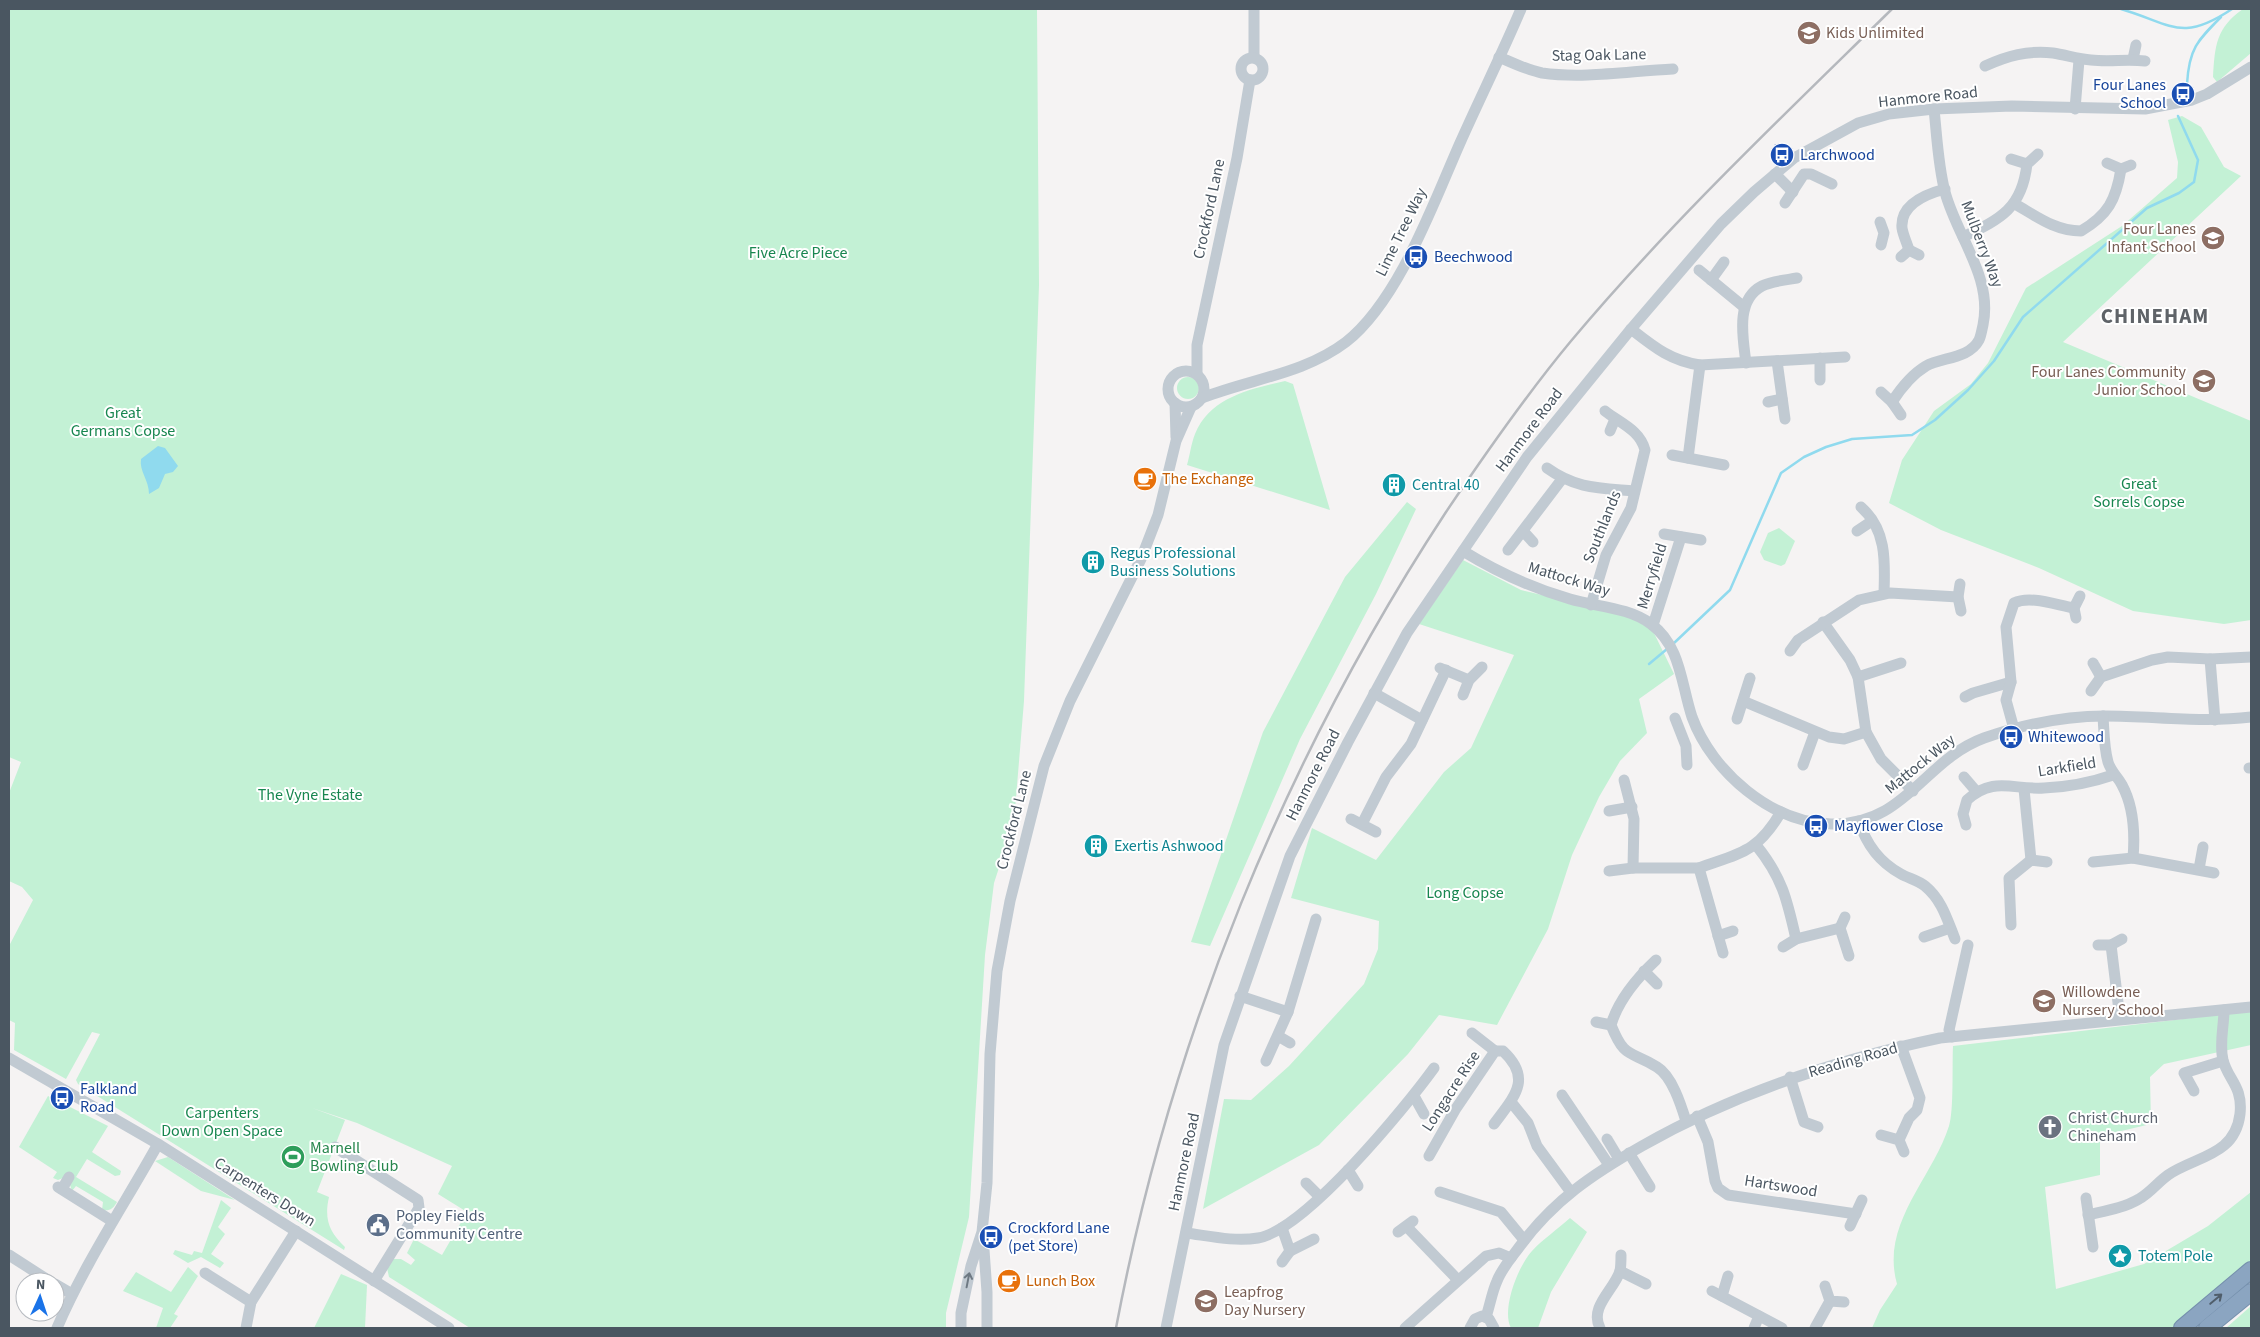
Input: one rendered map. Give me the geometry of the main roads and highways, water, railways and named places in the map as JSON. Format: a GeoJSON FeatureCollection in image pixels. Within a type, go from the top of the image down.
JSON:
{"type":"FeatureCollection","features":[{"type":"Feature","properties":{"kind":"highway"},"geometry":{"type":"LineString","coordinates":[[2182,1328],[2251,1270]]}},
{"type":"Feature","properties":{"kind":"highway"},"geometry":{"type":"LineString","coordinates":[[2207,1328],[2251,1292]]}},
{"type":"Feature","properties":{"kind":"water"},"geometry":{"type":"Polygon","coordinates":[[[158,446],[165,448],[178,466],[173,472],[165,474],[159,488],[149,494],[141,468],[141,459],[158,446]]]}},
{"type":"Feature","properties":{"kind":"waterway"},"geometry":{"type":"LineString","coordinates":[[2121,9],[2165,25],[2188,28],[2215,19],[2232,9]]}},
{"type":"Feature","properties":{"kind":"waterway"},"geometry":{"type":"LineString","coordinates":[[2187,84],[2190,62],[2196,46],[2221,17]]}},
{"type":"Feature","properties":{"kind":"waterway"},"geometry":{"type":"LineString","coordinates":[[1673,644],[1730,590],[1781,473],[1804,457],[1826,447],[1852,439],[1912,435],[1935,420],[1968,390],[1994,361],[2023,317],[2147,208],[2179,193],[2194,182],[2198,160],[2178,116]]}},
{"type":"Feature","properties":{"kind":"waterway"},"geometry":{"type":"LineString","coordinates":[[1649,664],[1667,649]]}},
{"type":"Feature","properties":{"kind":"railway"},"geometry":{"type":"LineString","coordinates":[[1116,1328],[1139,1220],[1168,1113],[1202,1007],[1241,904],[1285,802],[1334,703],[1388,606],[1446,512],[1554,361],[1609,297],[1687,213],[1768,130],[1892,9]]}},
{"type":"Feature","properties":{"kind":"place","name":"Kids Unlimited"},"geometry":{"type":"Point","coordinates":[1809,33]}},
{"type":"Feature","properties":{"kind":"place","name":"Four Lanes School"},"geometry":{"type":"Point","coordinates":[2183,94]}},
{"type":"Feature","properties":{"kind":"place","name":"Larchwood"},"geometry":{"type":"Point","coordinates":[1782,155]}},
{"type":"Feature","properties":{"kind":"place","name":"Four Lanes Infant School"},"geometry":{"type":"Point","coordinates":[2213,238]}},
{"type":"Feature","properties":{"kind":"place","name":"Beechwood"},"geometry":{"type":"Point","coordinates":[1416,257]}},
{"type":"Feature","properties":{"kind":"place","name":"Four Lanes Community Junior School"},"geometry":{"type":"Point","coordinates":[2204,381]}},
{"type":"Feature","properties":{"kind":"place","name":"The Exchange"},"geometry":{"type":"Point","coordinates":[1145,479]}},
{"type":"Feature","properties":{"kind":"place","name":"Central 40"},"geometry":{"type":"Point","coordinates":[1394,485]}},
{"type":"Feature","properties":{"kind":"place","name":"Regus Professional Business Solutions"},"geometry":{"type":"Point","coordinates":[1093,562]}},
{"type":"Feature","properties":{"kind":"place","name":"Whitewood"},"geometry":{"type":"Point","coordinates":[2011,737]}},
{"type":"Feature","properties":{"kind":"place","name":"Mayflower Close"},"geometry":{"type":"Point","coordinates":[1816,826]}},
{"type":"Feature","properties":{"kind":"place","name":"Exertis Ashwood"},"geometry":{"type":"Point","coordinates":[1096,846]}},
{"type":"Feature","properties":{"kind":"place","name":"Willowdene Nursery School"},"geometry":{"type":"Point","coordinates":[2044,1001]}},
{"type":"Feature","properties":{"kind":"place","name":"Falkland Road"},"geometry":{"type":"Point","coordinates":[62,1098]}},
{"type":"Feature","properties":{"kind":"place","name":"Christ Church Chineham"},"geometry":{"type":"Point","coordinates":[2050,1127]}},
{"type":"Feature","properties":{"kind":"place","name":"Marnell Bowling Club"},"geometry":{"type":"Point","coordinates":[293,1157]}},
{"type":"Feature","properties":{"kind":"place","name":"Popley Fields Community Centre"},"geometry":{"type":"Point","coordinates":[378,1225]}},
{"type":"Feature","properties":{"kind":"place","name":"Crockford Lane (pet Store)"},"geometry":{"type":"Point","coordinates":[991,1237]}},
{"type":"Feature","properties":{"kind":"place","name":"Totem Pole"},"geometry":{"type":"Point","coordinates":[2120,1256]}},
{"type":"Feature","properties":{"kind":"place","name":"Lunch Box"},"geometry":{"type":"Point","coordinates":[1009,1281]}},
{"type":"Feature","properties":{"kind":"place","name":"Leapfrog Day Nursery"},"geometry":{"type":"Point","coordinates":[1206,1301]}},
{"type":"Feature","properties":{"kind":"district","name":"CHINEHAM"},"geometry":{"type":"Point","coordinates":[2155,316]}},
{"type":"Feature","properties":{"kind":"park label","name":"Five Acre Piece"},"geometry":{"type":"Point","coordinates":[798,253]}},
{"type":"Feature","properties":{"kind":"park label","name":"Great Germans Copse"},"geometry":{"type":"Point","coordinates":[123,422]}},
{"type":"Feature","properties":{"kind":"park label","name":"Great Sorrels Copse"},"geometry":{"type":"Point","coordinates":[2139,493]}},
{"type":"Feature","properties":{"kind":"park label","name":"The Vyne Estate"},"geometry":{"type":"Point","coordinates":[310,795]}},
{"type":"Feature","properties":{"kind":"park label","name":"Long Copse"},"geometry":{"type":"Point","coordinates":[1465,893]}},
{"type":"Feature","properties":{"kind":"park label","name":"Carpenters Down Open Space"},"geometry":{"type":"Point","coordinates":[222,1122]}}]}
